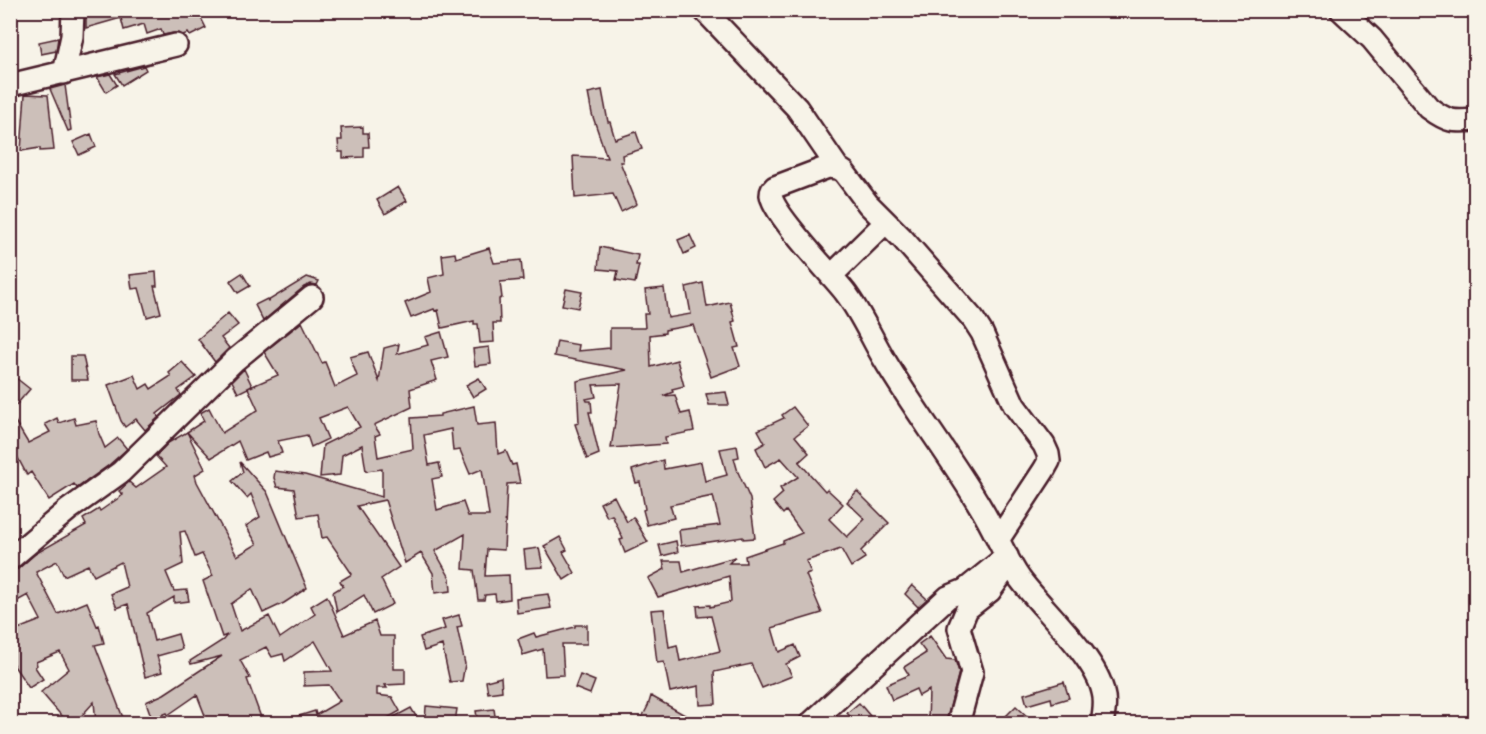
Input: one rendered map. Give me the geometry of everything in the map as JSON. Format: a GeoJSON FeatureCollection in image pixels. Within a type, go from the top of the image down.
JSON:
{"type":"FeatureCollection","features":[{"type":"Feature","properties":{"kind":"street"},"geometry":{"type":"LineString","coordinates":[[64,73],[72,36],[73,10]]}},
{"type":"Feature","properties":{"kind":"street"},"geometry":{"type":"LineString","coordinates":[[704,10],[798,108],[838,168],[973,319],[982,333],[1014,405],[1044,445],[1048,454],[1048,461],[990,591],[967,609],[959,628],[972,672],[958,723]]}},
{"type":"Feature","properties":{"kind":"street"},"geometry":{"type":"LineString","coordinates":[[1341,10],[1372,39],[1429,108],[1440,117],[1455,122],[1476,120]]}},
{"type":"Feature","properties":{"kind":"street"},"geometry":{"type":"LineString","coordinates":[[10,85],[176,45]]}},
{"type":"Feature","properties":{"kind":"street"},"geometry":{"type":"LineString","coordinates":[[838,168],[828,168],[785,182],[775,187],[771,197],[861,316],[884,359],[957,468],[1021,580],[1077,646],[1097,676],[1103,691],[1105,707],[1102,723]]}},
{"type":"Feature","properties":{"kind":"street"},"geometry":{"type":"LineString","coordinates":[[831,276],[886,222]]}},
{"type":"Feature","properties":{"kind":"street"},"geometry":{"type":"LineString","coordinates":[[10,559],[68,510],[121,472],[235,360],[312,297]]}},
{"type":"Feature","properties":{"kind":"street"},"geometry":{"type":"LineString","coordinates":[[810,723],[948,597],[965,590],[1005,553]]}},
{"type":"Feature","properties":{"kind":"building"},"geometry":{"type":"Polygon","coordinates":[[[86,10],[197,10],[206,28],[190,36],[188,33],[163,35],[161,29],[147,34],[144,24],[124,30],[121,18],[86,28],[86,10]]]}},
{"type":"Feature","properties":{"kind":"building"},"geometry":{"type":"Polygon","coordinates":[[[58,38],[56,51],[41,54],[39,42],[58,38]]]}},
{"type":"Feature","properties":{"kind":"building"},"geometry":{"type":"Polygon","coordinates":[[[144,66],[146,70],[122,85],[115,74],[144,66]]]}},
{"type":"Feature","properties":{"kind":"building"},"geometry":{"type":"Polygon","coordinates":[[[110,74],[117,85],[106,92],[97,77],[110,74]]]}},
{"type":"Feature","properties":{"kind":"building"},"geometry":{"type":"Polygon","coordinates":[[[65,85],[71,130],[68,131],[50,89],[65,85]]]}},
{"type":"Feature","properties":{"kind":"building"},"geometry":{"type":"Polygon","coordinates":[[[602,90],[608,122],[610,122],[615,139],[636,132],[642,149],[622,155],[623,162],[620,162],[637,204],[621,212],[613,194],[575,198],[573,156],[607,158],[592,114],[588,93],[602,90]]]}},
{"type":"Feature","properties":{"kind":"building"},"geometry":{"type":"Polygon","coordinates":[[[25,94],[48,95],[54,150],[40,151],[40,148],[21,151],[25,94]]]}},
{"type":"Feature","properties":{"kind":"building"},"geometry":{"type":"Polygon","coordinates":[[[363,127],[363,133],[368,133],[369,147],[364,147],[364,157],[343,158],[343,152],[339,152],[338,140],[342,140],[341,128],[363,127]]]}},
{"type":"Feature","properties":{"kind":"building"},"geometry":{"type":"Polygon","coordinates":[[[91,134],[96,147],[79,155],[73,142],[91,134]]]}},
{"type":"Feature","properties":{"kind":"building"},"geometry":{"type":"Polygon","coordinates":[[[398,187],[407,201],[385,214],[377,200],[398,187]]]}},
{"type":"Feature","properties":{"kind":"building"},"geometry":{"type":"Polygon","coordinates":[[[690,235],[696,248],[684,254],[678,240],[690,235]]]}},
{"type":"Feature","properties":{"kind":"building"},"geometry":{"type":"Polygon","coordinates":[[[600,247],[638,255],[636,265],[639,265],[635,283],[616,280],[618,271],[598,269],[600,247]]]}},
{"type":"Feature","properties":{"kind":"building"},"geometry":{"type":"Polygon","coordinates":[[[489,248],[494,263],[521,260],[523,280],[500,282],[502,298],[499,299],[500,323],[493,323],[494,342],[480,343],[478,324],[474,324],[474,321],[442,328],[438,310],[434,309],[411,318],[405,303],[431,292],[428,278],[444,274],[442,255],[455,253],[456,258],[489,248]]]}},
{"type":"Feature","properties":{"kind":"building"},"geometry":{"type":"Polygon","coordinates":[[[156,272],[157,286],[154,286],[161,313],[147,317],[139,288],[132,289],[130,275],[156,272]]]}},
{"type":"Feature","properties":{"kind":"building"},"geometry":{"type":"Polygon","coordinates":[[[242,273],[250,286],[238,293],[230,281],[242,273]]]}},
{"type":"Feature","properties":{"kind":"building"},"geometry":{"type":"Polygon","coordinates":[[[307,277],[319,281],[317,285],[311,284],[304,287],[263,321],[255,305],[267,299],[268,301],[307,277]]]}},
{"type":"Feature","properties":{"kind":"building"},"geometry":{"type":"Polygon","coordinates":[[[703,283],[707,307],[730,302],[735,321],[732,322],[739,347],[734,348],[740,366],[711,377],[693,325],[650,335],[651,367],[677,360],[684,386],[672,389],[673,392],[663,396],[675,395],[681,414],[690,412],[694,431],[665,437],[666,444],[611,448],[621,384],[593,385],[596,397],[586,399],[591,401],[592,412],[589,412],[599,454],[587,459],[575,424],[579,423],[577,381],[627,370],[554,356],[557,341],[579,345],[578,351],[610,348],[610,328],[645,328],[644,314],[648,314],[645,290],[664,288],[668,318],[691,314],[686,287],[703,283]]]}},
{"type":"Feature","properties":{"kind":"building"},"geometry":{"type":"Polygon","coordinates":[[[566,289],[582,292],[578,308],[562,305],[566,289]]]}},
{"type":"Feature","properties":{"kind":"building"},"geometry":{"type":"Polygon","coordinates":[[[228,313],[238,325],[221,338],[229,348],[215,362],[198,339],[228,313]]]}},
{"type":"Feature","properties":{"kind":"building"},"geometry":{"type":"Polygon","coordinates":[[[302,322],[322,363],[325,362],[335,387],[357,376],[350,357],[368,352],[379,381],[384,348],[399,344],[397,354],[428,345],[425,337],[441,332],[448,357],[431,361],[437,380],[410,389],[412,407],[374,425],[380,434],[375,436],[378,457],[413,449],[411,418],[440,416],[440,414],[474,406],[477,425],[496,423],[498,454],[506,451],[512,465],[516,464],[520,483],[507,484],[504,550],[487,549],[485,576],[509,575],[510,599],[496,601],[495,594],[485,595],[484,600],[478,600],[474,570],[463,569],[465,534],[435,551],[450,578],[451,591],[435,593],[433,573],[421,553],[405,563],[385,500],[357,506],[399,567],[381,579],[393,604],[373,614],[364,595],[337,612],[333,592],[343,586],[340,581],[352,574],[327,537],[322,538],[318,514],[299,517],[294,489],[277,487],[274,478],[275,471],[305,475],[382,497],[382,469],[366,471],[362,445],[342,455],[340,475],[320,477],[323,445],[360,427],[348,407],[319,418],[328,439],[311,447],[307,435],[278,441],[282,453],[268,457],[266,452],[246,460],[238,441],[211,458],[187,432],[204,421],[200,413],[209,408],[222,433],[258,410],[248,388],[278,375],[264,352],[302,322]],[[451,429],[424,435],[429,465],[439,463],[442,477],[432,479],[437,510],[463,502],[468,516],[489,516],[482,469],[470,474],[460,450],[453,451],[451,429]]]}},
{"type":"Feature","properties":{"kind":"building"},"geometry":{"type":"Polygon","coordinates":[[[489,347],[491,364],[475,366],[473,349],[489,347]]]}},
{"type":"Feature","properties":{"kind":"building"},"geometry":{"type":"Polygon","coordinates":[[[71,356],[83,356],[88,380],[71,380],[71,356]]]}},
{"type":"Feature","properties":{"kind":"building"},"geometry":{"type":"Polygon","coordinates":[[[182,362],[196,377],[178,390],[181,395],[157,414],[159,417],[145,430],[136,419],[125,427],[108,385],[134,375],[140,389],[148,384],[151,389],[171,376],[169,373],[182,362]]]}},
{"type":"Feature","properties":{"kind":"building"},"geometry":{"type":"Polygon","coordinates":[[[244,369],[252,386],[238,393],[232,381],[244,369]]]}},
{"type":"Feature","properties":{"kind":"building"},"geometry":{"type":"Polygon","coordinates":[[[16,378],[30,389],[10,412],[10,385],[16,378]]]}},
{"type":"Feature","properties":{"kind":"building"},"geometry":{"type":"Polygon","coordinates":[[[479,378],[486,389],[473,397],[466,385],[479,378]]]}},
{"type":"Feature","properties":{"kind":"building"},"geometry":{"type":"Polygon","coordinates":[[[726,392],[729,405],[709,405],[706,394],[726,392]]]}},
{"type":"Feature","properties":{"kind":"building"},"geometry":{"type":"Polygon","coordinates":[[[793,407],[808,426],[795,436],[809,453],[799,462],[825,491],[827,489],[843,504],[829,519],[847,537],[865,519],[847,502],[857,491],[889,523],[861,551],[865,558],[851,567],[841,549],[806,561],[811,573],[806,575],[822,613],[772,628],[779,652],[795,645],[800,657],[786,664],[792,676],[762,688],[751,664],[714,672],[716,704],[700,705],[699,686],[670,692],[664,662],[657,663],[651,610],[664,609],[669,647],[677,645],[680,661],[720,651],[711,616],[698,617],[697,606],[710,605],[710,607],[731,602],[729,576],[658,597],[648,578],[665,569],[663,561],[681,561],[683,572],[735,557],[729,563],[746,563],[745,556],[783,543],[802,533],[786,511],[783,514],[773,502],[783,493],[780,488],[798,477],[781,458],[765,467],[756,448],[765,443],[758,430],[784,418],[782,415],[793,407]]]}},
{"type":"Feature","properties":{"kind":"building"},"geometry":{"type":"Polygon","coordinates":[[[10,413],[28,443],[50,432],[45,424],[57,418],[59,423],[74,418],[76,425],[96,421],[105,448],[118,438],[127,449],[77,488],[74,484],[49,500],[31,472],[27,475],[10,443],[10,413]]]}},
{"type":"Feature","properties":{"kind":"building"},"geometry":{"type":"Polygon","coordinates":[[[187,432],[205,469],[195,475],[197,482],[237,556],[257,544],[246,526],[260,517],[251,494],[247,498],[232,481],[243,472],[240,462],[267,492],[307,588],[263,613],[252,589],[231,604],[240,631],[269,616],[280,638],[315,614],[311,606],[327,596],[344,635],[375,621],[380,636],[394,636],[394,669],[405,669],[405,684],[385,685],[387,688],[377,688],[377,695],[392,697],[400,711],[379,723],[283,723],[283,721],[315,711],[316,715],[340,701],[329,685],[304,686],[304,672],[332,671],[315,641],[285,661],[283,654],[272,657],[266,647],[240,660],[250,678],[247,679],[263,723],[228,723],[226,718],[208,723],[197,695],[168,715],[167,713],[152,719],[146,702],[164,694],[222,656],[191,664],[190,661],[227,635],[222,637],[203,581],[213,576],[202,554],[195,557],[185,531],[180,532],[183,564],[166,572],[174,591],[187,590],[189,601],[174,603],[174,597],[147,613],[154,641],[178,634],[182,649],[157,656],[162,672],[145,677],[128,604],[117,608],[111,594],[127,587],[121,562],[94,576],[88,565],[64,576],[57,561],[36,572],[58,614],[87,602],[97,626],[99,625],[104,643],[95,645],[125,723],[96,723],[94,702],[75,723],[70,723],[59,713],[41,692],[69,669],[60,652],[36,662],[35,667],[43,679],[29,688],[10,660],[10,632],[41,620],[28,595],[10,605],[10,571],[18,569],[35,554],[86,525],[83,519],[99,509],[100,511],[123,495],[119,491],[129,482],[136,488],[166,467],[156,456],[168,443],[187,432]]]}},
{"type":"Feature","properties":{"kind":"building"},"geometry":{"type":"Polygon","coordinates":[[[737,446],[739,457],[734,458],[750,499],[755,538],[743,539],[743,537],[681,546],[679,530],[720,525],[713,496],[670,505],[674,518],[647,525],[640,482],[636,483],[632,470],[663,460],[664,469],[701,462],[705,481],[727,475],[720,449],[737,446]]]}},
{"type":"Feature","properties":{"kind":"building"},"geometry":{"type":"Polygon","coordinates":[[[614,496],[627,522],[633,517],[648,542],[625,553],[620,540],[623,539],[612,515],[607,517],[600,503],[614,496]]]}},
{"type":"Feature","properties":{"kind":"building"},"geometry":{"type":"Polygon","coordinates":[[[560,537],[567,550],[563,552],[575,573],[564,580],[544,546],[560,537]]]}},
{"type":"Feature","properties":{"kind":"building"},"geometry":{"type":"Polygon","coordinates":[[[676,541],[678,552],[662,556],[659,545],[676,541]]]}},
{"type":"Feature","properties":{"kind":"building"},"geometry":{"type":"Polygon","coordinates":[[[539,548],[543,567],[526,568],[524,550],[539,548]]]}},
{"type":"Feature","properties":{"kind":"building"},"geometry":{"type":"Polygon","coordinates":[[[912,585],[927,599],[918,607],[905,594],[912,585]]]}},
{"type":"Feature","properties":{"kind":"building"},"geometry":{"type":"Polygon","coordinates":[[[548,594],[551,608],[517,613],[516,598],[548,594]]]}},
{"type":"Feature","properties":{"kind":"building"},"geometry":{"type":"Polygon","coordinates":[[[459,615],[462,626],[457,627],[465,664],[462,681],[450,682],[442,645],[424,651],[420,637],[445,629],[442,620],[459,615]]]}},
{"type":"Feature","properties":{"kind":"building"},"geometry":{"type":"Polygon","coordinates":[[[575,625],[587,625],[587,644],[562,644],[564,675],[545,676],[543,649],[523,655],[518,639],[534,633],[536,637],[575,627],[575,625]]]}},
{"type":"Feature","properties":{"kind":"building"},"geometry":{"type":"Polygon","coordinates":[[[930,636],[946,659],[955,660],[959,672],[946,723],[928,723],[929,690],[919,696],[916,689],[892,700],[886,685],[909,675],[904,667],[926,653],[919,644],[930,636]]]}},
{"type":"Feature","properties":{"kind":"building"},"geometry":{"type":"Polygon","coordinates":[[[580,675],[595,681],[590,694],[575,688],[580,675]]]}},
{"type":"Feature","properties":{"kind":"building"},"geometry":{"type":"Polygon","coordinates":[[[501,677],[502,691],[488,693],[486,681],[501,677]]]}},
{"type":"Feature","properties":{"kind":"building"},"geometry":{"type":"Polygon","coordinates":[[[1064,682],[1069,698],[1052,703],[1051,698],[1027,705],[1024,694],[1064,682]]]}},
{"type":"Feature","properties":{"kind":"building"},"geometry":{"type":"Polygon","coordinates":[[[651,696],[699,723],[639,723],[651,696]]]}},
{"type":"Feature","properties":{"kind":"building"},"geometry":{"type":"Polygon","coordinates":[[[859,703],[870,716],[861,723],[856,723],[847,713],[859,703]]]}},
{"type":"Feature","properties":{"kind":"building"},"geometry":{"type":"Polygon","coordinates":[[[426,706],[457,709],[455,722],[443,720],[442,723],[425,723],[426,706]]]}},
{"type":"Feature","properties":{"kind":"building"},"geometry":{"type":"Polygon","coordinates":[[[1016,706],[1029,718],[1024,723],[999,723],[1016,706]]]}},
{"type":"Feature","properties":{"kind":"building"},"geometry":{"type":"Polygon","coordinates":[[[411,708],[420,723],[383,723],[411,708]]]}},
{"type":"Feature","properties":{"kind":"building"},"geometry":{"type":"Polygon","coordinates":[[[494,709],[496,723],[478,723],[476,711],[494,709]]]}}]}
